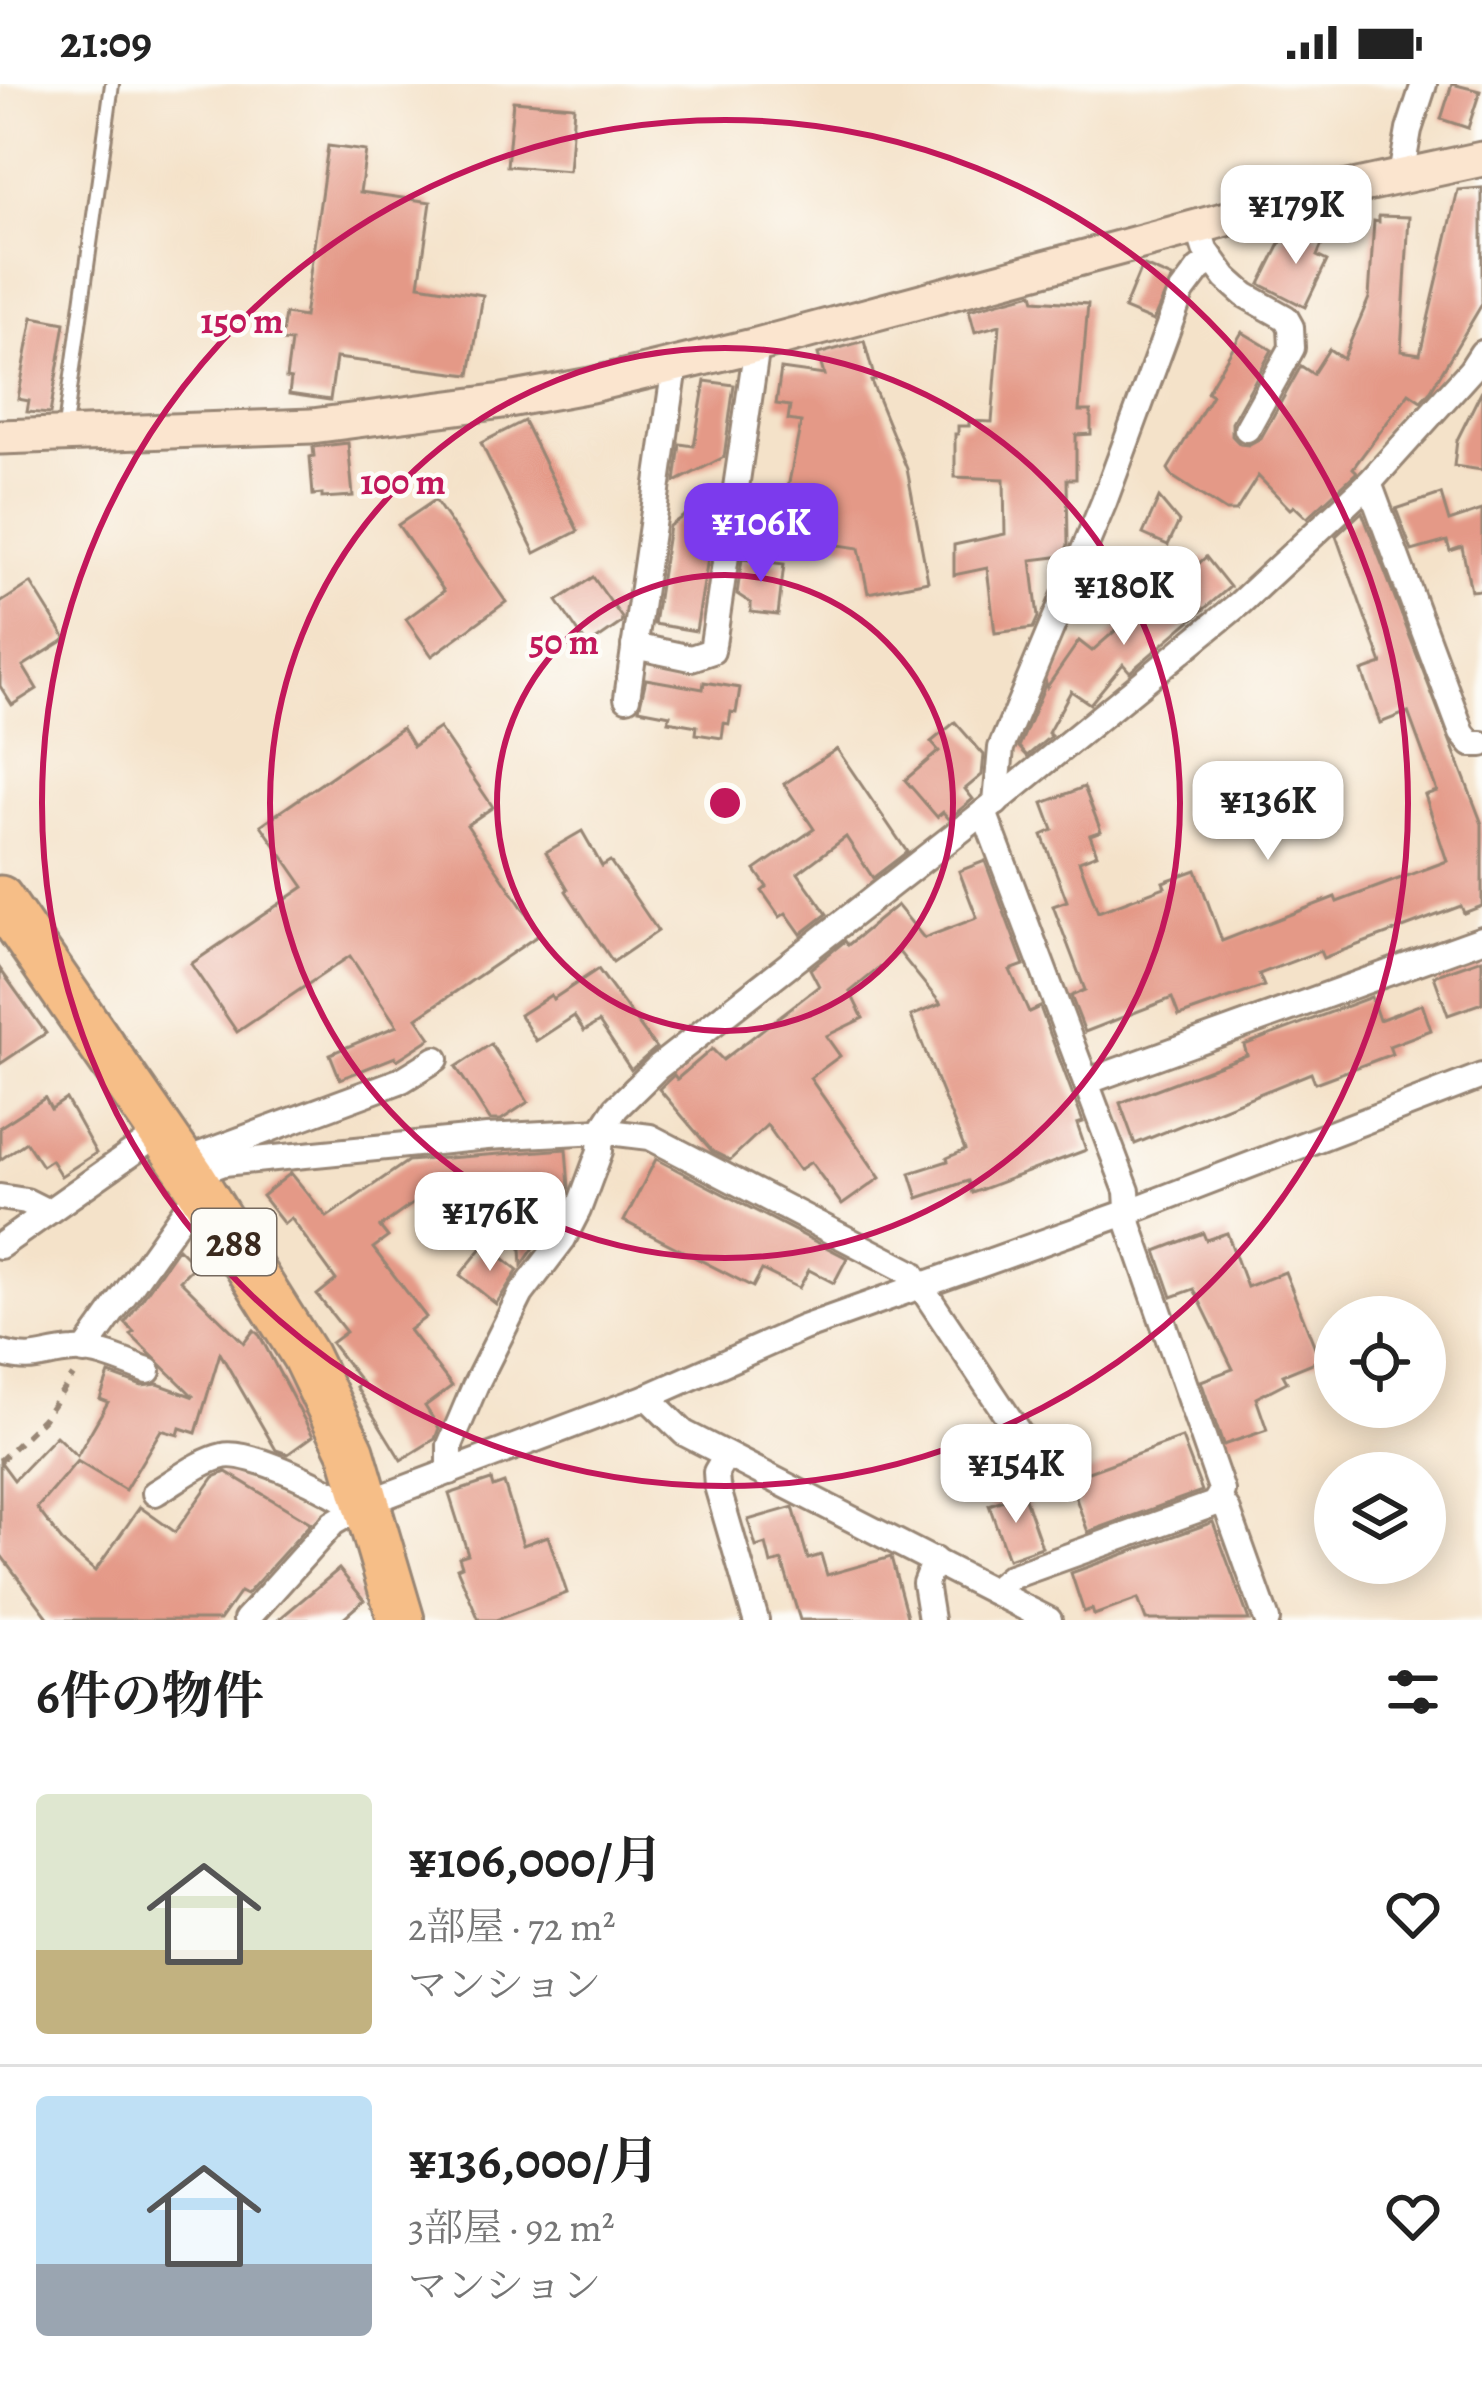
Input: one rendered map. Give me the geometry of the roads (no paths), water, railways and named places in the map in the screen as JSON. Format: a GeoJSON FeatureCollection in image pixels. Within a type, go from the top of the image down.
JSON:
{"type":"FeatureCollection","features":[{"type":"Feature","properties":{"kind":"highway","name":"288"},"geometry":{"type":"LineString","coordinates":[[0,899],[183,1165],[305,1356],[351,1451],[363,1506],[400,1620]]}},
{"type":"Feature","properties":{"kind":"street"},"geometry":{"type":"LineString","coordinates":[[1401,176],[1424,84]]}},
{"type":"Feature","properties":{"kind":"street"},"geometry":{"type":"LineString","coordinates":[[0,437],[312,426],[503,401],[676,366],[1198,227],[1482,159]]}},
{"type":"Feature","properties":{"kind":"street"},"geometry":{"type":"LineString","coordinates":[[1198,227],[1211,261],[1246,295],[1286,318],[1291,327],[1292,348],[1247,429]]}},
{"type":"Feature","properties":{"kind":"street"},"geometry":{"type":"LineString","coordinates":[[1211,261],[1181,293],[1104,502],[1001,748],[990,807],[1127,1191],[1128,1212],[1222,1491],[1220,1499],[1267,1620]]}},
{"type":"Feature","properties":{"kind":"street"},"geometry":{"type":"LineString","coordinates":[[634,646],[691,658],[712,651],[757,345]]}},
{"type":"Feature","properties":{"kind":"street"},"geometry":{"type":"LineString","coordinates":[[450,1472],[450,1445],[475,1386],[521,1294],[563,1239],[578,1210],[600,1151],[602,1131],[616,1108],[658,1067],[990,807],[1240,603],[1369,483],[1472,370],[1482,353]]}},
{"type":"Feature","properties":{"kind":"street"},"geometry":{"type":"LineString","coordinates":[[627,698],[676,366]]}},
{"type":"Feature","properties":{"kind":"street"},"geometry":{"type":"LineString","coordinates":[[1369,483],[1462,733],[1471,744],[1482,744]]}},
{"type":"Feature","properties":{"kind":"street"},"geometry":{"type":"LineString","coordinates":[[1086,1082],[1482,939]]}},
{"type":"Feature","properties":{"kind":"street"},"geometry":{"type":"LineString","coordinates":[[0,1246],[48,1212],[402,1080],[436,1059]]}},
{"type":"Feature","properties":{"kind":"street"},"geometry":{"type":"LineString","coordinates":[[246,1620],[319,1537],[363,1506],[647,1397],[802,1328],[1128,1212],[1482,1076]]}},
{"type":"Feature","properties":{"kind":"street"},"geometry":{"type":"LineString","coordinates":[[183,1165],[487,1137],[602,1131],[650,1137],[912,1273],[1032,1454]]}},
{"type":"Feature","properties":{"kind":"street"},"geometry":{"type":"LineString","coordinates":[[85,1352],[183,1165]]}},
{"type":"Feature","properties":{"kind":"street"},"geometry":{"type":"LineString","coordinates":[[0,1197],[26,1201],[48,1212]]}},
{"type":"Feature","properties":{"kind":"street"},"geometry":{"type":"LineString","coordinates":[[0,1353],[30,1360],[85,1352],[148,1371]]}},
{"type":"Feature","properties":{"kind":"street"},"geometry":{"type":"LineString","coordinates":[[647,1397],[684,1433],[1049,1620]]}},
{"type":"Feature","properties":{"kind":"street"},"geometry":{"type":"LineString","coordinates":[[155,1492],[221,1456],[239,1455],[363,1506]]}},
{"type":"Feature","properties":{"kind":"street"},"geometry":{"type":"LineString","coordinates":[[726,1455],[716,1472],[717,1486],[756,1620]]}},
{"type":"Feature","properties":{"kind":"street"},"geometry":{"type":"LineString","coordinates":[[993,1591],[1010,1577],[1220,1499]]}},
{"type":"Feature","properties":{"kind":"street"},"geometry":{"type":"LineString","coordinates":[[931,1620],[925,1583],[934,1560]]}},
{"type":"Feature","properties":{"kind":"lane"},"geometry":{"type":"LineString","coordinates":[[64,435],[112,84]]}}]}
